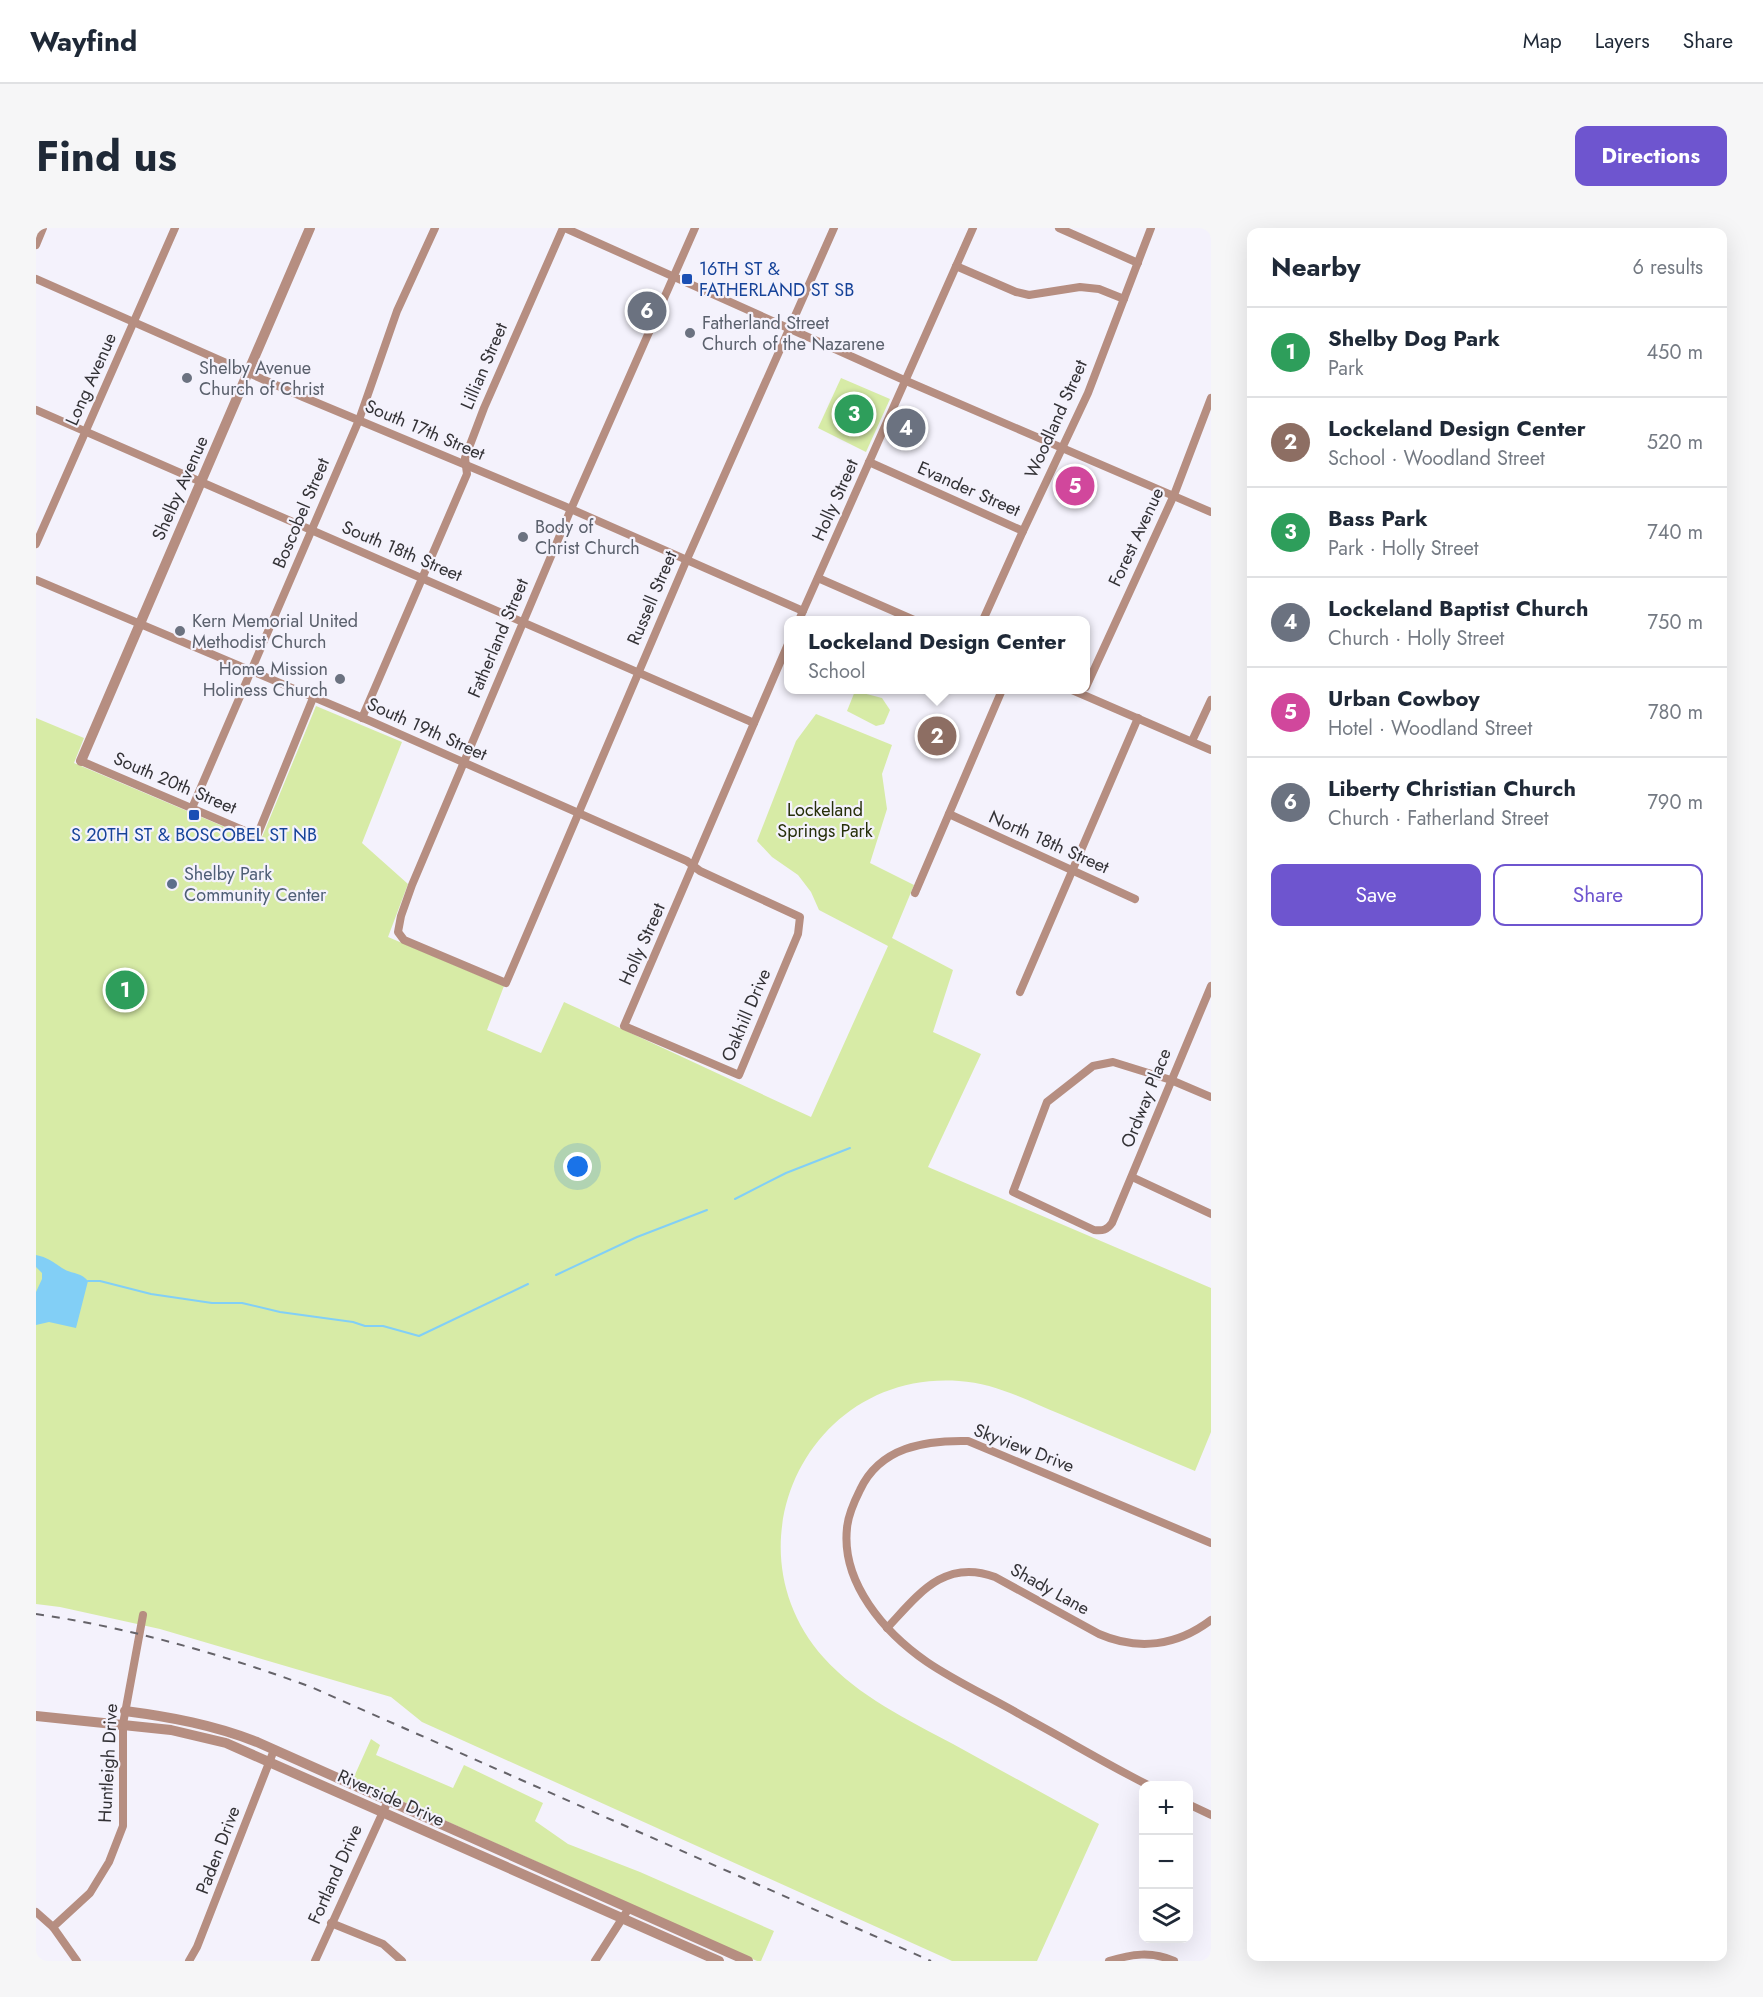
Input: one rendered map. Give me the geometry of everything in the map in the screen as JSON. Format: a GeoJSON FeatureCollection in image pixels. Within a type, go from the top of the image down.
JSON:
{"type":"FeatureCollection","features":[{"type":"Feature","properties":{"kind":"street"},"geometry":{"type":"LineString","coordinates":[[36,245],[43,228]]}},
{"type":"Feature","properties":{"kind":"street","name":"Long Avenue"},"geometry":{"type":"LineString","coordinates":[[36,544],[175,228]]}},
{"type":"Feature","properties":{"kind":"street","name":"Shelby Avenue"},"geometry":{"type":"LineString","coordinates":[[81,761],[310,228]]}},
{"type":"Feature","properties":{"kind":"street","name":"Boscobel Street"},"geometry":{"type":"LineString","coordinates":[[192,808],[359,420],[397,311],[435,228]]}},
{"type":"Feature","properties":{"kind":"street"},"geometry":{"type":"LineString","coordinates":[[564,228],[904,380],[1211,512]]}},
{"type":"Feature","properties":{"kind":"street","name":"Lillian Street"},"geometry":{"type":"LineString","coordinates":[[362,718],[467,474],[465,458],[484,408],[564,228]]}},
{"type":"Feature","properties":{"kind":"street","name":"Fatherland Street"},"geometry":{"type":"LineString","coordinates":[[506,983],[407,942],[398,932],[401,916],[522,622],[695,228]]}},
{"type":"Feature","properties":{"kind":"street","name":"Russell Street"},"geometry":{"type":"LineString","coordinates":[[506,983],[638,672],[834,228]]}},
{"type":"Feature","properties":{"kind":"street","name":"Holly Street"},"geometry":{"type":"LineString","coordinates":[[801,616],[973,228]]}},
{"type":"Feature","properties":{"kind":"street"},"geometry":{"type":"LineString","coordinates":[[1059,228],[1138,263]]}},
{"type":"Feature","properties":{"kind":"street","name":"Woodland Street"},"geometry":{"type":"LineString","coordinates":[[985,616],[1088,393],[1151,228]]}},
{"type":"Feature","properties":{"kind":"street"},"geometry":{"type":"LineString","coordinates":[[956,266],[1016,292],[1029,295],[1080,287],[1099,289],[1124,299]]}},
{"type":"Feature","properties":{"kind":"street","name":"South 17th Street"},"geometry":{"type":"LineString","coordinates":[[36,279],[803,611]]}},
{"type":"Feature","properties":{"kind":"street","name":"Forest Avenue"},"geometry":{"type":"LineString","coordinates":[[1090,677],[1174,495],[1211,398]]}},
{"type":"Feature","properties":{"kind":"street","name":"South 18th Street"},"geometry":{"type":"LineString","coordinates":[[36,410],[754,723]]}},
{"type":"Feature","properties":{"kind":"street","name":"Evander Street"},"geometry":{"type":"LineString","coordinates":[[869,462],[1023,531]]}},
{"type":"Feature","properties":{"kind":"street"},"geometry":{"type":"LineString","coordinates":[[818,578],[903,616]]}},
{"type":"Feature","properties":{"kind":"street","name":"South 19th Street"},"geometry":{"type":"LineString","coordinates":[[36,580],[362,718],[687,861],[700,871],[800,917]]}},
{"type":"Feature","properties":{"kind":"street","name":"Holly Street"},"geometry":{"type":"LineString","coordinates":[[624,1026],[784,655]]}},
{"type":"Feature","properties":{"kind":"street"},"geometry":{"type":"LineString","coordinates":[[1090,693],[1138,718],[1211,750]]}},
{"type":"Feature","properties":{"kind":"street"},"geometry":{"type":"LineString","coordinates":[[915,892],[1000,694]]}},
{"type":"Feature","properties":{"kind":"street","name":"South 20th Street"},"geometry":{"type":"LineString","coordinates":[[81,761],[257,836],[313,698]]}},
{"type":"Feature","properties":{"kind":"street"},"geometry":{"type":"LineString","coordinates":[[1192,741],[1211,700]]}},
{"type":"Feature","properties":{"kind":"street"},"geometry":{"type":"LineString","coordinates":[[1020,992],[1138,718]]}},
{"type":"Feature","properties":{"kind":"street","name":"North 18th Street"},"geometry":{"type":"LineString","coordinates":[[949,814],[1135,899]]}},
{"type":"Feature","properties":{"kind":"street","name":"Oakhill Drive"},"geometry":{"type":"LineString","coordinates":[[624,1026],[739,1075],[798,934],[800,917]]}},
{"type":"Feature","properties":{"kind":"street","name":"Ordway Place"},"geometry":{"type":"LineString","coordinates":[[1171,1080],[1113,1062],[1093,1066],[1047,1101],[1014,1192],[1094,1230],[1101,1231],[1108,1228],[1112,1223],[1211,986]]}},
{"type":"Feature","properties":{"kind":"street"},"geometry":{"type":"LineString","coordinates":[[1171,1080],[1211,1097]]}},
{"type":"Feature","properties":{"kind":"street"},"geometry":{"type":"LineString","coordinates":[[1131,1177],[1211,1214]]}},
{"type":"Feature","properties":{"kind":"street","name":"Skyview Drive"},"geometry":{"type":"LineString","coordinates":[[1143,1781],[927,1662],[887,1628],[866,1601],[851,1569],[846,1547],[847,1527],[852,1506],[861,1486],[874,1468],[895,1452],[919,1444],[943,1440],[968,1441],[1211,1543]]}},
{"type":"Feature","properties":{"kind":"street","name":"Shady Lane"},"geometry":{"type":"LineString","coordinates":[[887,1628],[921,1592],[935,1581],[948,1575],[979,1571],[995,1577],[1116,1642],[1141,1645],[1164,1642],[1196,1632],[1211,1620]]}},
{"type":"Feature","properties":{"kind":"street","name":"Huntleigh Drive"},"geometry":{"type":"LineString","coordinates":[[53,1927],[90,1893],[109,1862],[123,1826],[123,1724],[143,1615]]}},
{"type":"Feature","properties":{"kind":"street","name":"Riverside Drive"},"geometry":{"type":"LineString","coordinates":[[125,1711],[194,1722],[233,1733],[274,1750],[626,1913],[719,1961]]}},
{"type":"Feature","properties":{"kind":"street","name":"Riverside Drive"},"geometry":{"type":"LineString","coordinates":[[36,1716],[123,1724],[202,1736],[226,1743],[381,1812],[748,1961]]}},
{"type":"Feature","properties":{"kind":"street","name":"Paden Drive"},"geometry":{"type":"LineString","coordinates":[[189,1961],[198,1947],[274,1750]]}},
{"type":"Feature","properties":{"kind":"street","name":"Fortland Drive"},"geometry":{"type":"LineString","coordinates":[[315,1961],[381,1812],[388,1801]]}},
{"type":"Feature","properties":{"kind":"street"},"geometry":{"type":"LineString","coordinates":[[1193,1806],[1211,1815]]}},
{"type":"Feature","properties":{"kind":"street"},"geometry":{"type":"LineString","coordinates":[[36,1912],[53,1927],[77,1961]]}},
{"type":"Feature","properties":{"kind":"street"},"geometry":{"type":"LineString","coordinates":[[595,1961],[626,1913]]}},
{"type":"Feature","properties":{"kind":"street"},"geometry":{"type":"LineString","coordinates":[[331,1923],[383,1944],[402,1961]]}},
{"type":"Feature","properties":{"kind":"street"},"geometry":{"type":"LineString","coordinates":[[1109,1961],[1139,1954],[1159,1955],[1174,1961]]}},
{"type":"Feature","properties":{"kind":"green space"},"geometry":{"type":"Polygon","coordinates":[[[841,378],[890,399],[866,452],[818,428],[841,378]]]}},
{"type":"Feature","properties":{"kind":"green space"},"geometry":{"type":"Polygon","coordinates":[[[854,694],[882,698],[890,710],[884,724],[876,726],[847,711],[854,694]]]}},
{"type":"Feature","properties":{"kind":"green space","name":"Lockeland Springs Park"},"geometry":{"type":"Polygon","coordinates":[[[316,706],[402,742],[362,843],[408,884],[388,937],[504,986],[487,1030],[541,1053],[564,1002],[811,1117],[888,946],[819,910],[811,892],[798,875],[772,857],[757,841],[796,741],[816,714],[892,745],[882,774],[887,809],[870,863],[914,885],[892,938],[953,970],[933,1032],[981,1054],[928,1167],[1211,1288],[1211,1432],[1195,1471],[1023,1398],[985,1385],[959,1381],[906,1385],[861,1404],[824,1434],[798,1473],[783,1518],[782,1566],[795,1613],[824,1658],[837,1672],[868,1696],[901,1716],[1099,1824],[1037,1961],[952,1961],[422,1722],[391,1697],[160,1629],[60,1607],[36,1604],[36,718],[84,738],[74,763],[260,842],[316,706]]]}},
{"type":"Feature","properties":{"kind":"green space"},"geometry":{"type":"Polygon","coordinates":[[[371,1739],[380,1745],[376,1755],[453,1788],[464,1765],[543,1803],[535,1821],[568,1844],[640,1872],[774,1931],[761,1961],[353,1779],[371,1739]]]}},
{"type":"Feature","properties":{"kind":"water"},"geometry":{"type":"Polygon","coordinates":[[[36,1255],[47,1258],[88,1281],[76,1328],[49,1322],[36,1325],[36,1292],[42,1279],[42,1273],[36,1267],[36,1255]]]}},
{"type":"Feature","properties":{"kind":"waterway"},"geometry":{"type":"LineString","coordinates":[[735,1199],[786,1173],[850,1148]]}},
{"type":"Feature","properties":{"kind":"waterway"},"geometry":{"type":"LineString","coordinates":[[556,1275],[637,1237],[707,1210]]}},
{"type":"Feature","properties":{"kind":"waterway"},"geometry":{"type":"LineString","coordinates":[[88,1281],[100,1281],[151,1294],[212,1303],[242,1303],[280,1312],[353,1322],[365,1326],[383,1326],[419,1336],[528,1284]]}},
{"type":"Feature","properties":{"kind":"railway"},"geometry":{"type":"LineString","coordinates":[[36,1614],[175,1643],[311,1687],[931,1961]]}},
{"type":"Feature","properties":{"kind":"place","name":"16TH ST & FATHERLAND ST SB"},"geometry":{"type":"Point","coordinates":[687,279]}},
{"type":"Feature","properties":{"kind":"place","name":"Liberty Christian Church"},"geometry":{"type":"Point","coordinates":[647,311]}},
{"type":"Feature","properties":{"kind":"place","name":"Fatherland Street Church of the Nazarene"},"geometry":{"type":"Point","coordinates":[690,333]}},
{"type":"Feature","properties":{"kind":"place","name":"Shelby Avenue Church of Christ"},"geometry":{"type":"Point","coordinates":[187,378]}},
{"type":"Feature","properties":{"kind":"place","name":"Bass Park"},"geometry":{"type":"Point","coordinates":[854,414]}},
{"type":"Feature","properties":{"kind":"place","name":"Lockeland Baptist Church"},"geometry":{"type":"Point","coordinates":[906,428]}},
{"type":"Feature","properties":{"kind":"place","name":"Urban Cowboy"},"geometry":{"type":"Point","coordinates":[1075,486]}},
{"type":"Feature","properties":{"kind":"place","name":"Body of Christ Church"},"geometry":{"type":"Point","coordinates":[523,537]}},
{"type":"Feature","properties":{"kind":"place","name":"Kern Memorial United Methodist Church"},"geometry":{"type":"Point","coordinates":[180,631]}},
{"type":"Feature","properties":{"kind":"place","name":"Home Mission Holiness Church"},"geometry":{"type":"Point","coordinates":[340,679]}},
{"type":"Feature","properties":{"kind":"place","name":"Lockeland Design Center"},"geometry":{"type":"Point","coordinates":[937,736]}},
{"type":"Feature","properties":{"kind":"place","name":"S 20TH ST & BOSCOBEL ST NB"},"geometry":{"type":"Point","coordinates":[194,815]}},
{"type":"Feature","properties":{"kind":"place","name":"Shelby Park Community Center"},"geometry":{"type":"Point","coordinates":[172,884]}},
{"type":"Feature","properties":{"kind":"place","name":"Shelby Dog Park"},"geometry":{"type":"Point","coordinates":[125,990]}}]}
